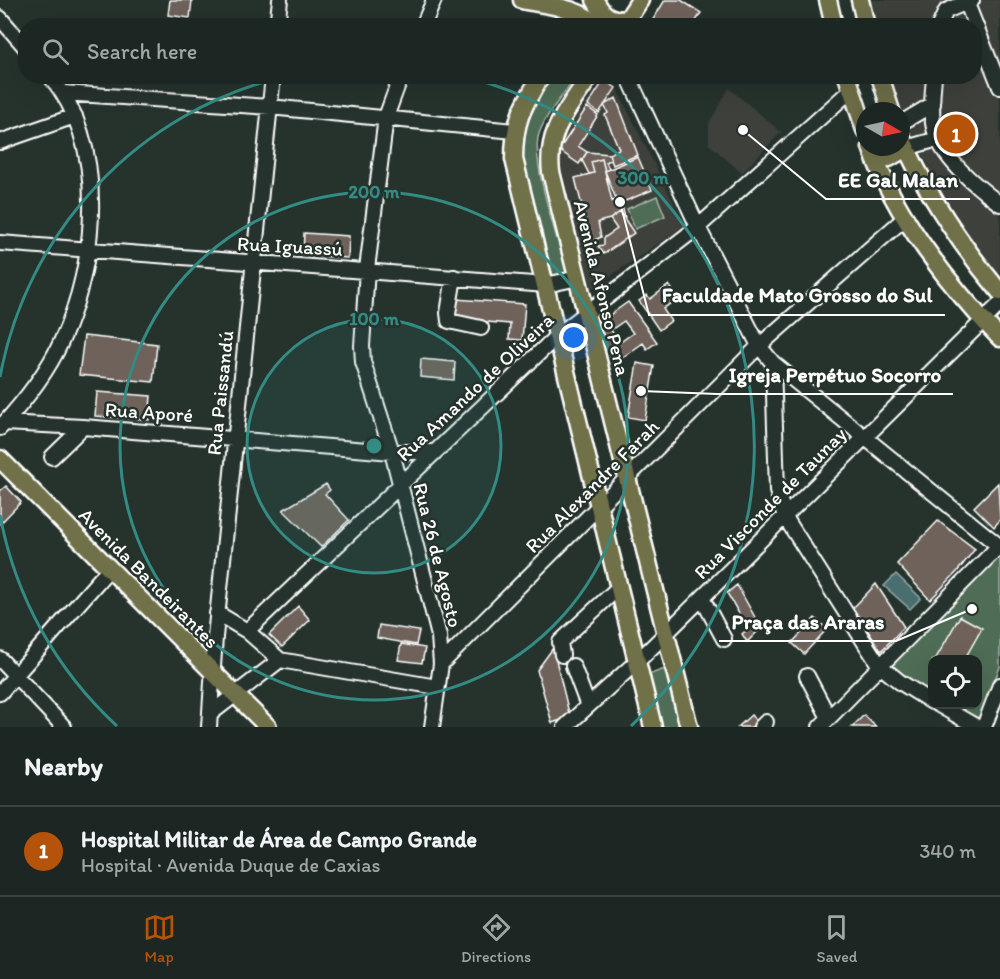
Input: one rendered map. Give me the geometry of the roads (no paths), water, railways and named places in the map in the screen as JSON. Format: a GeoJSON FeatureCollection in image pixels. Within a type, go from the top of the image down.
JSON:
{"type":"FeatureCollection","features":[{"type":"Feature","properties":{"kind":"main road"},"geometry":{"type":"LineString","coordinates":[[522,0],[580,13]]}},
{"type":"Feature","properties":{"kind":"main road"},"geometry":{"type":"LineString","coordinates":[[595,0],[610,18]]}},
{"type":"Feature","properties":{"kind":"main road"},"geometry":{"type":"LineString","coordinates":[[628,18],[640,0]]}},
{"type":"Feature","properties":{"kind":"main road"},"geometry":{"type":"LineString","coordinates":[[828,0],[832,18]]}},
{"type":"Feature","properties":{"kind":"main road"},"geometry":{"type":"LineString","coordinates":[[860,0],[864,18]]}},
{"type":"Feature","properties":{"kind":"main road"},"geometry":{"type":"LineString","coordinates":[[536,84],[519,112],[514,131],[514,159],[653,727]]}},
{"type":"Feature","properties":{"kind":"main road"},"geometry":{"type":"LineString","coordinates":[[557,127],[578,84]]}},
{"type":"Feature","properties":{"kind":"main road","name":"Avenida Afonso Pena"},"geometry":{"type":"LineString","coordinates":[[585,84],[557,127],[549,152],[551,172],[689,727]]}},
{"type":"Feature","properties":{"kind":"main road"},"geometry":{"type":"LineString","coordinates":[[849,84],[856,104]]}},
{"type":"Feature","properties":{"kind":"main road"},"geometry":{"type":"LineString","coordinates":[[883,84],[888,102]]}},
{"type":"Feature","properties":{"kind":"main road"},"geometry":{"type":"LineString","coordinates":[[910,153],[959,241],[1000,292]]}},
{"type":"Feature","properties":{"kind":"main road"},"geometry":{"type":"LineString","coordinates":[[875,156],[906,217],[945,274],[983,321],[1000,338]]}},
{"type":"Feature","properties":{"kind":"main road","name":"Avenida Bandeirantes"},"geometry":{"type":"LineString","coordinates":[[0,459],[268,727]]}},
{"type":"Feature","properties":{"kind":"street"},"geometry":{"type":"LineString","coordinates":[[278,18],[280,0]]}},
{"type":"Feature","properties":{"kind":"street"},"geometry":{"type":"LineString","coordinates":[[426,18],[434,0]]}},
{"type":"Feature","properties":{"kind":"street"},"geometry":{"type":"LineString","coordinates":[[942,18],[946,10],[969,1],[973,18]]}},
{"type":"Feature","properties":{"kind":"street"},"geometry":{"type":"LineString","coordinates":[[0,18],[18,39]]}},
{"type":"Feature","properties":{"kind":"street"},"geometry":{"type":"LineString","coordinates":[[982,46],[1000,87]]}},
{"type":"Feature","properties":{"kind":"street"},"geometry":{"type":"LineString","coordinates":[[2,426],[27,397],[60,344],[73,312],[91,226],[89,171],[75,116],[56,84]]}},
{"type":"Feature","properties":{"kind":"street","name":"Rua Paissandú"},"geometry":{"type":"LineString","coordinates":[[210,721],[217,613],[272,84]]}},
{"type":"Feature","properties":{"kind":"street","name":"Rua 26 de Agosto"},"geometry":{"type":"LineString","coordinates":[[399,84],[386,117],[367,269],[362,327],[363,362],[392,452],[434,614],[441,664],[432,727]]}},
{"type":"Feature","properties":{"kind":"street"},"geometry":{"type":"LineString","coordinates":[[632,84],[698,227],[759,346],[773,363],[1000,545],[825,722],[807,676]]}},
{"type":"Feature","properties":{"kind":"street","name":"Rua Amando de Oliveira"},"geometry":{"type":"LineString","coordinates":[[247,631],[558,335],[698,227],[849,84]]}},
{"type":"Feature","properties":{"kind":"street"},"geometry":{"type":"LineString","coordinates":[[934,84],[933,127],[938,139],[951,160],[997,200]]}},
{"type":"Feature","properties":{"kind":"street"},"geometry":{"type":"LineString","coordinates":[[63,93],[270,107],[514,131]]}},
{"type":"Feature","properties":{"kind":"street"},"geometry":{"type":"LineString","coordinates":[[910,118],[933,104]]}},
{"type":"Feature","properties":{"kind":"street"},"geometry":{"type":"LineString","coordinates":[[0,142],[75,116]]}},
{"type":"Feature","properties":{"kind":"street"},"geometry":{"type":"LineString","coordinates":[[910,141],[938,139]]}},
{"type":"Feature","properties":{"kind":"street","name":"Rua Alexandre Farah"},"geometry":{"type":"LineString","coordinates":[[441,664],[759,346],[906,217]]}},
{"type":"Feature","properties":{"kind":"street","name":"Rua Iguassú"},"geometry":{"type":"LineString","coordinates":[[0,243],[253,264],[367,269],[546,285],[578,278]]}},
{"type":"Feature","properties":{"kind":"street"},"geometry":{"type":"LineString","coordinates":[[454,277],[448,313],[449,321],[481,328]]}},
{"type":"Feature","properties":{"kind":"street","name":"Rua Visconde de Taunay"},"geometry":{"type":"LineString","coordinates":[[565,727],[702,598],[1000,303]]}},
{"type":"Feature","properties":{"kind":"street"},"geometry":{"type":"LineString","coordinates":[[773,363],[777,491],[785,517],[879,665],[900,682],[928,699]]}},
{"type":"Feature","properties":{"kind":"street","name":"Rua Aporé"},"geometry":{"type":"LineString","coordinates":[[2,426],[83,427],[392,452],[433,452]]}},
{"type":"Feature","properties":{"kind":"street"},"geometry":{"type":"LineString","coordinates":[[52,458],[83,427]]}},
{"type":"Feature","properties":{"kind":"street"},"geometry":{"type":"LineString","coordinates":[[0,693],[109,568]]}},
{"type":"Feature","properties":{"kind":"street"},"geometry":{"type":"LineString","coordinates":[[562,655],[560,642],[619,586]]}},
{"type":"Feature","properties":{"kind":"street"},"geometry":{"type":"LineString","coordinates":[[702,598],[724,639]]}},
{"type":"Feature","properties":{"kind":"street"},"geometry":{"type":"LineString","coordinates":[[217,613],[247,631],[280,660],[436,687]]}},
{"type":"Feature","properties":{"kind":"street"},"geometry":{"type":"LineString","coordinates":[[0,659],[64,727]]}},
{"type":"Feature","properties":{"kind":"street","name":"Rua Paissandú"},"geometry":{"type":"LineString","coordinates":[[210,721],[237,694],[280,660]]}},
{"type":"Feature","properties":{"kind":"street"},"geometry":{"type":"LineString","coordinates":[[573,666],[588,706]]}},
{"type":"Feature","properties":{"kind":"street"},"geometry":{"type":"LineString","coordinates":[[984,727],[1000,686]]}},
{"type":"Feature","properties":{"kind":"street"},"geometry":{"type":"LineString","coordinates":[[944,709],[977,727]]}},
{"type":"Feature","properties":{"kind":"water"},"geometry":{"type":"Polygon","coordinates":[[[896,574],[921,598],[910,609],[884,586],[896,574]]]}},
{"type":"Feature","properties":{"kind":"place","name":"EE Gal Malan"},"geometry":{"type":"Point","coordinates":[743,130]}},
{"type":"Feature","properties":{"kind":"place","name":"Hospital Militar de Área de Campo Grande"},"geometry":{"type":"Point","coordinates":[956,134]}},
{"type":"Feature","properties":{"kind":"place","name":"Faculdade Mato Grosso do Sul"},"geometry":{"type":"Point","coordinates":[620,202]}},
{"type":"Feature","properties":{"kind":"place","name":"Igreja Perpétuo Socorro"},"geometry":{"type":"Point","coordinates":[641,391]}},
{"type":"Feature","properties":{"kind":"place","name":"Praça das Araras"},"geometry":{"type":"Point","coordinates":[972,609]}}]}
